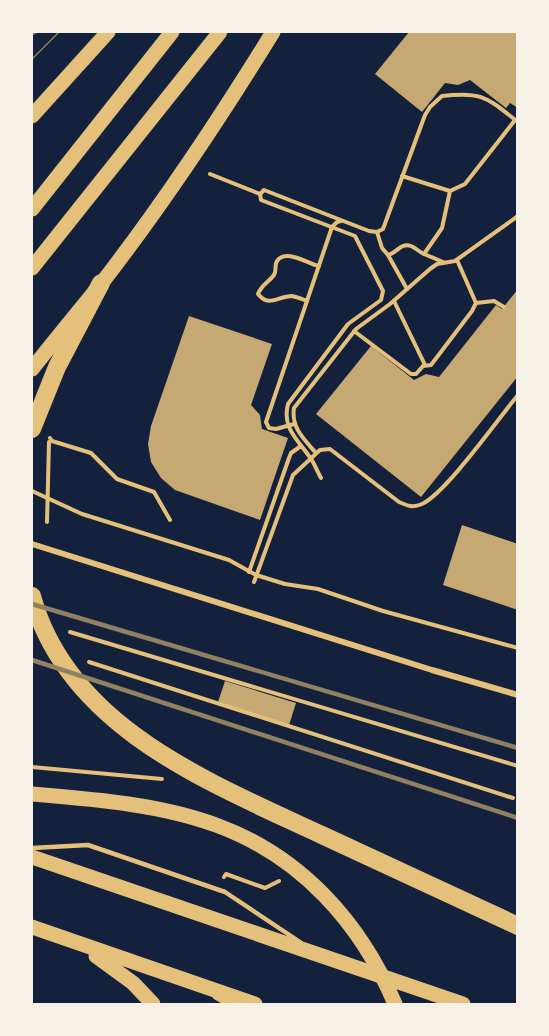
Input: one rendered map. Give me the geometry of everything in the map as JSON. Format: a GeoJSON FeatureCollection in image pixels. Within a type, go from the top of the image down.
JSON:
{"type":"FeatureCollection","features":[{"type":"Feature","properties":{"kind":"highway"},"geometry":{"type":"LineString","coordinates":[[32,429],[57,367],[101,283]]}},
{"type":"Feature","properties":{"kind":"highway"},"geometry":{"type":"LineString","coordinates":[[32,596],[59,660],[96,702],[126,730],[161,753],[235,794],[518,926]]}},
{"type":"Feature","properties":{"kind":"main road"},"geometry":{"type":"LineString","coordinates":[[32,116],[108,32]]}},
{"type":"Feature","properties":{"kind":"main road"},"geometry":{"type":"LineString","coordinates":[[32,209],[172,32]]}},
{"type":"Feature","properties":{"kind":"main road"},"geometry":{"type":"LineString","coordinates":[[32,268],[220,32]]}},
{"type":"Feature","properties":{"kind":"main road"},"geometry":{"type":"LineString","coordinates":[[32,369],[101,283],[160,202],[273,32]]}},
{"type":"Feature","properties":{"kind":"main road"},"geometry":{"type":"LineString","coordinates":[[32,794],[160,810],[215,824],[279,856],[322,892],[357,934],[386,982],[395,1005]]}},
{"type":"Feature","properties":{"kind":"main road"},"geometry":{"type":"LineString","coordinates":[[32,857],[463,1005]]}},
{"type":"Feature","properties":{"kind":"main road"},"geometry":{"type":"LineString","coordinates":[[32,927],[255,1005]]}},
{"type":"Feature","properties":{"kind":"main road"},"geometry":{"type":"LineString","coordinates":[[70,941],[108,963],[134,983],[153,1005]]}},
{"type":"Feature","properties":{"kind":"street"},"geometry":{"type":"LineString","coordinates":[[32,544],[432,670],[518,694]]}},
{"type":"Feature","properties":{"kind":"lane"},"geometry":{"type":"LineString","coordinates":[[32,848],[88,845],[225,892],[319,955]]}},
{"type":"Feature","properties":{"kind":"lane"},"geometry":{"type":"LineString","coordinates":[[193,983],[226,1005]]}},
{"type":"Feature","properties":{"kind":"path"},"geometry":{"type":"LineString","coordinates":[[260,194],[264,190],[342,221],[377,232],[383,229],[402,176],[425,115],[442,96],[480,95],[516,121],[465,184],[450,191],[402,176]]}},
{"type":"Feature","properties":{"kind":"path"},"geometry":{"type":"LineString","coordinates":[[210,174],[260,194]]}},
{"type":"Feature","properties":{"kind":"path"},"geometry":{"type":"LineString","coordinates":[[424,254],[442,228],[450,191]]}},
{"type":"Feature","properties":{"kind":"path"},"geometry":{"type":"LineString","coordinates":[[260,194],[261,200],[353,234],[383,291],[382,297],[348,324],[290,400],[286,410],[288,426],[310,457],[321,478]]}},
{"type":"Feature","properties":{"kind":"path"},"geometry":{"type":"LineString","coordinates":[[316,453],[294,424],[296,404],[354,331],[394,301],[430,269],[444,262],[456,260],[518,216]]}},
{"type":"Feature","properties":{"kind":"path"},"geometry":{"type":"LineString","coordinates":[[294,424],[273,429],[266,426],[266,422],[332,227],[342,221]]}},
{"type":"Feature","properties":{"kind":"path"},"geometry":{"type":"LineString","coordinates":[[377,232],[381,248],[388,255],[407,289]]}},
{"type":"Feature","properties":{"kind":"path"},"geometry":{"type":"LineString","coordinates":[[388,255],[402,245],[407,245],[444,262]]}},
{"type":"Feature","properties":{"kind":"path"},"geometry":{"type":"LineString","coordinates":[[307,301],[289,296],[271,302],[261,298],[258,294],[274,274],[279,258],[289,256],[319,266]]}},
{"type":"Feature","properties":{"kind":"path"},"geometry":{"type":"LineString","coordinates":[[456,260],[476,303]]}},
{"type":"Feature","properties":{"kind":"path"},"geometry":{"type":"LineString","coordinates":[[394,301],[425,365]]}},
{"type":"Feature","properties":{"kind":"path"},"geometry":{"type":"LineString","coordinates":[[476,303],[495,301],[504,307]]}},
{"type":"Feature","properties":{"kind":"path"},"geometry":{"type":"LineString","coordinates":[[354,331],[411,374],[416,374],[425,365],[431,365],[476,303]]}},
{"type":"Feature","properties":{"kind":"path"},"geometry":{"type":"LineString","coordinates":[[254,582],[293,475],[310,457],[324,448],[330,449],[399,502],[412,507],[434,496],[454,475],[518,395]]}},
{"type":"Feature","properties":{"kind":"path"},"geometry":{"type":"LineString","coordinates":[[47,522],[49,436],[52,441],[91,453],[117,479],[154,492],[170,520]]}},
{"type":"Feature","properties":{"kind":"path"},"geometry":{"type":"LineString","coordinates":[[249,572],[291,453],[301,446]]}},
{"type":"Feature","properties":{"kind":"path"},"geometry":{"type":"LineString","coordinates":[[32,491],[82,514],[229,560],[256,575],[285,584],[318,589],[383,611],[518,648]]}},
{"type":"Feature","properties":{"kind":"path"},"geometry":{"type":"LineString","coordinates":[[65,630],[518,766]]}},
{"type":"Feature","properties":{"kind":"path"},"geometry":{"type":"LineString","coordinates":[[88,662],[513,798]]}},
{"type":"Feature","properties":{"kind":"building"},"geometry":{"type":"Polygon","coordinates":[[[409,32],[518,32],[518,108],[510,103],[506,108],[470,80],[458,85],[445,83],[422,112],[375,74],[409,32]]]}},
{"type":"Feature","properties":{"kind":"building"},"geometry":{"type":"Polygon","coordinates":[[[518,289],[518,376],[421,497],[316,414],[371,346],[414,380],[426,374],[439,377],[496,305],[502,309],[518,289]]]}},
{"type":"Feature","properties":{"kind":"building"},"geometry":{"type":"Polygon","coordinates":[[[189,316],[272,344],[251,405],[260,415],[262,429],[288,438],[260,520],[175,490],[161,478],[151,462],[148,444],[151,426],[189,316]]]}},
{"type":"Feature","properties":{"kind":"building"},"geometry":{"type":"Polygon","coordinates":[[[462,525],[518,544],[518,610],[443,585],[462,525]]]}},
{"type":"Feature","properties":{"kind":"building"},"geometry":{"type":"Polygon","coordinates":[[[225,681],[296,703],[289,725],[218,702],[225,681]]]}},
{"type":"Feature","properties":{"kind":"tram line"},"geometry":{"type":"LineString","coordinates":[[32,35],[37,32]]}},
{"type":"Feature","properties":{"kind":"tram line"},"geometry":{"type":"LineString","coordinates":[[32,59],[59,32]]}},
{"type":"Feature","properties":{"kind":"railway"},"geometry":{"type":"LineString","coordinates":[[32,604],[518,748]]}},
{"type":"Feature","properties":{"kind":"railway"},"geometry":{"type":"LineString","coordinates":[[32,660],[518,818]]}}]}
